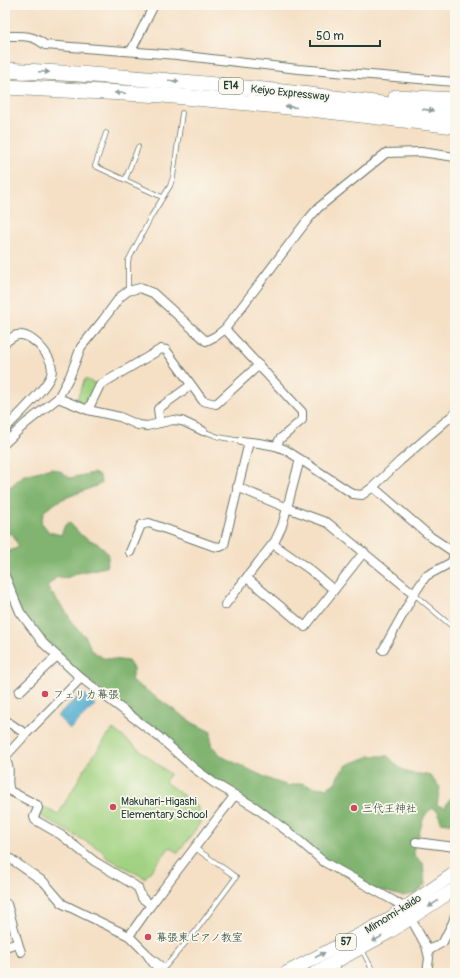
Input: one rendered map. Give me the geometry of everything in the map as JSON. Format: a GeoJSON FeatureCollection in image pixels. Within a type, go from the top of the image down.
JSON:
{"type":"FeatureCollection","features":[{"type":"Feature","properties":{"kind":"highway","name":"Keiyo Expressway"},"geometry":{"type":"LineString","coordinates":[[5,70],[164,80],[292,92],[455,114]]}},
{"type":"Feature","properties":{"kind":"highway","name":"Keiyo Expressway"},"geometry":{"type":"LineString","coordinates":[[5,87],[164,95],[310,109],[455,126]]}},
{"type":"Feature","properties":{"kind":"highway"},"geometry":{"type":"LineString","coordinates":[[292,92],[455,100]]}},
{"type":"Feature","properties":{"kind":"highway"},"geometry":{"type":"LineString","coordinates":[[310,109],[455,135]]}},
{"type":"Feature","properties":{"kind":"main road","name":"Mimomi-kaido"},"geometry":{"type":"LineString","coordinates":[[315,973],[337,968],[408,913],[455,873]]}},
{"type":"Feature","properties":{"kind":"main road","name":"Mimomi-kaido"},"geometry":{"type":"LineString","coordinates":[[286,973],[386,921],[408,913],[455,889]]}},
{"type":"Feature","properties":{"kind":"street"},"geometry":{"type":"LineString","coordinates":[[131,51],[154,5]]}},
{"type":"Feature","properties":{"kind":"street"},"geometry":{"type":"LineString","coordinates":[[5,36],[25,36],[37,39],[45,45],[177,55],[320,71],[455,82]]}},
{"type":"Feature","properties":{"kind":"street"},"geometry":{"type":"LineString","coordinates":[[5,443],[58,398],[70,376],[81,347],[120,297],[128,291],[140,288],[153,293],[206,341],[225,329],[318,208],[386,153],[421,152],[455,157]]}},
{"type":"Feature","properties":{"kind":"street"},"geometry":{"type":"LineString","coordinates":[[225,329],[302,412],[302,420],[280,439],[276,446]]}},
{"type":"Feature","properties":{"kind":"street"},"geometry":{"type":"LineString","coordinates":[[5,343],[12,336],[20,335],[30,337],[46,352],[52,366],[51,375],[44,387],[5,429]]}},
{"type":"Feature","properties":{"kind":"street"},"geometry":{"type":"LineString","coordinates":[[88,410],[100,385],[161,349],[166,350],[203,401],[216,404],[259,365]]}},
{"type":"Feature","properties":{"kind":"street"},"geometry":{"type":"LineString","coordinates":[[160,423],[158,409],[191,385]]}},
{"type":"Feature","properties":{"kind":"street"},"geometry":{"type":"LineString","coordinates":[[58,398],[88,410],[120,417],[138,425],[147,426],[173,420],[182,421],[204,431]]}},
{"type":"Feature","properties":{"kind":"street"},"geometry":{"type":"LineString","coordinates":[[130,552],[141,525],[149,523],[213,546],[220,547],[224,545],[245,442],[276,446],[286,450],[351,493],[362,495],[373,487],[400,461],[455,413]]}},
{"type":"Feature","properties":{"kind":"street"},"geometry":{"type":"LineString","coordinates":[[225,605],[273,544],[282,526],[300,460]]}},
{"type":"Feature","properties":{"kind":"street"},"geometry":{"type":"LineString","coordinates":[[237,487],[328,524],[414,594]]}},
{"type":"Feature","properties":{"kind":"street"},"geometry":{"type":"LineString","coordinates":[[373,487],[431,537],[455,553],[452,562],[426,576],[414,594],[383,650]]}},
{"type":"Feature","properties":{"kind":"street"},"geometry":{"type":"LineString","coordinates":[[273,544],[309,569],[334,590]]}},
{"type":"Feature","properties":{"kind":"street"},"geometry":{"type":"LineString","coordinates":[[247,578],[305,627],[364,552]]}},
{"type":"Feature","properties":{"kind":"street"},"geometry":{"type":"LineString","coordinates":[[5,576],[20,612],[43,642],[81,678],[159,737],[214,783],[256,807],[295,837],[324,862],[394,900],[408,913],[428,951],[429,965],[427,973]]}},
{"type":"Feature","properties":{"kind":"street"},"geometry":{"type":"LineString","coordinates":[[19,692],[58,656]]}},
{"type":"Feature","properties":{"kind":"street"},"geometry":{"type":"LineString","coordinates":[[81,678],[26,734],[5,758],[9,764],[10,770],[9,788],[10,791],[37,805],[38,808],[34,817],[35,820],[134,885],[138,888],[142,898],[151,904]]}},
{"type":"Feature","properties":{"kind":"street"},"geometry":{"type":"LineString","coordinates":[[5,720],[26,734]]}},
{"type":"Feature","properties":{"kind":"street"},"geometry":{"type":"LineString","coordinates":[[129,936],[151,904],[235,795]]}},
{"type":"Feature","properties":{"kind":"street"},"geometry":{"type":"LineString","coordinates":[[416,842],[455,847]]}},
{"type":"Feature","properties":{"kind":"street"},"geometry":{"type":"LineString","coordinates":[[5,855],[44,882],[63,904],[129,936],[163,973]]}},
{"type":"Feature","properties":{"kind":"street"},"geometry":{"type":"LineString","coordinates":[[7,904],[21,952]]}},
{"type":"Feature","properties":{"kind":"street"},"geometry":{"type":"LineString","coordinates":[[428,951],[443,942],[455,915]]}},
{"type":"Feature","properties":{"kind":"street"},"geometry":{"type":"LineString","coordinates":[[5,947],[18,943]]}},
{"type":"Feature","properties":{"kind":"lane"},"geometry":{"type":"LineString","coordinates":[[128,291],[128,261],[162,197],[170,186],[173,177],[182,113]]}},
{"type":"Feature","properties":{"kind":"lane"},"geometry":{"type":"LineString","coordinates":[[106,133],[95,166],[162,197]]}},
{"type":"Feature","properties":{"kind":"lane"},"geometry":{"type":"LineString","coordinates":[[125,180],[138,147]]}},
{"type":"Feature","properties":{"kind":"lane"},"geometry":{"type":"LineString","coordinates":[[204,431],[219,437],[245,442]]}},
{"type":"Feature","properties":{"kind":"lane"},"geometry":{"type":"LineString","coordinates":[[414,594],[455,629]]}},
{"type":"Feature","properties":{"kind":"lane"},"geometry":{"type":"LineString","coordinates":[[146,953],[165,968],[195,932],[236,877],[195,848]]}},
{"type":"Feature","properties":{"kind":"lane"},"geometry":{"type":"LineString","coordinates":[[361,948],[371,967],[368,973]]}},
{"type":"Feature","properties":{"kind":"green space"},"geometry":{"type":"Polygon","coordinates":[[[85,379],[97,384],[88,404],[84,405],[76,401],[85,379]]]}},
{"type":"Feature","properties":{"kind":"green space"},"geometry":{"type":"Polygon","coordinates":[[[52,468],[62,472],[70,478],[93,473],[100,476],[101,484],[60,500],[44,511],[41,522],[49,532],[61,535],[65,525],[69,522],[81,535],[100,545],[109,555],[106,567],[78,573],[66,578],[57,577],[47,587],[67,613],[73,625],[86,637],[91,650],[103,658],[128,661],[134,670],[131,680],[193,723],[211,732],[211,745],[223,757],[271,780],[289,786],[301,783],[313,787],[327,788],[335,783],[339,774],[347,765],[370,756],[388,756],[400,768],[409,773],[429,775],[440,787],[437,805],[445,808],[448,801],[455,794],[455,824],[441,822],[438,811],[433,808],[425,816],[417,838],[414,842],[414,854],[423,863],[425,885],[415,894],[402,896],[360,885],[235,797],[45,647],[27,628],[15,612],[7,596],[5,588],[5,553],[19,547],[12,533],[5,535],[5,491],[24,475],[52,468]]]}},
{"type":"Feature","properties":{"kind":"green space"},"geometry":{"type":"Polygon","coordinates":[[[113,729],[170,774],[165,782],[197,806],[203,819],[178,853],[170,847],[145,878],[106,857],[101,850],[39,815],[44,807],[58,815],[88,763],[113,729]]]}},
{"type":"Feature","properties":{"kind":"water"},"geometry":{"type":"Polygon","coordinates":[[[83,692],[95,705],[70,729],[57,716],[83,692]]]}},
{"type":"Feature","properties":{"kind":"place","name":"フェリカ幕張"},"geometry":{"type":"Point","coordinates":[45,694]}},
{"type":"Feature","properties":{"kind":"place","name":"Makuhari-Higashi Elementary School"},"geometry":{"type":"Point","coordinates":[113,807]}},
{"type":"Feature","properties":{"kind":"place","name":"三代王神社"},"geometry":{"type":"Point","coordinates":[354,808]}},
{"type":"Feature","properties":{"kind":"place","name":"幕張東ピアノ教室"},"geometry":{"type":"Point","coordinates":[148,937]}}]}
